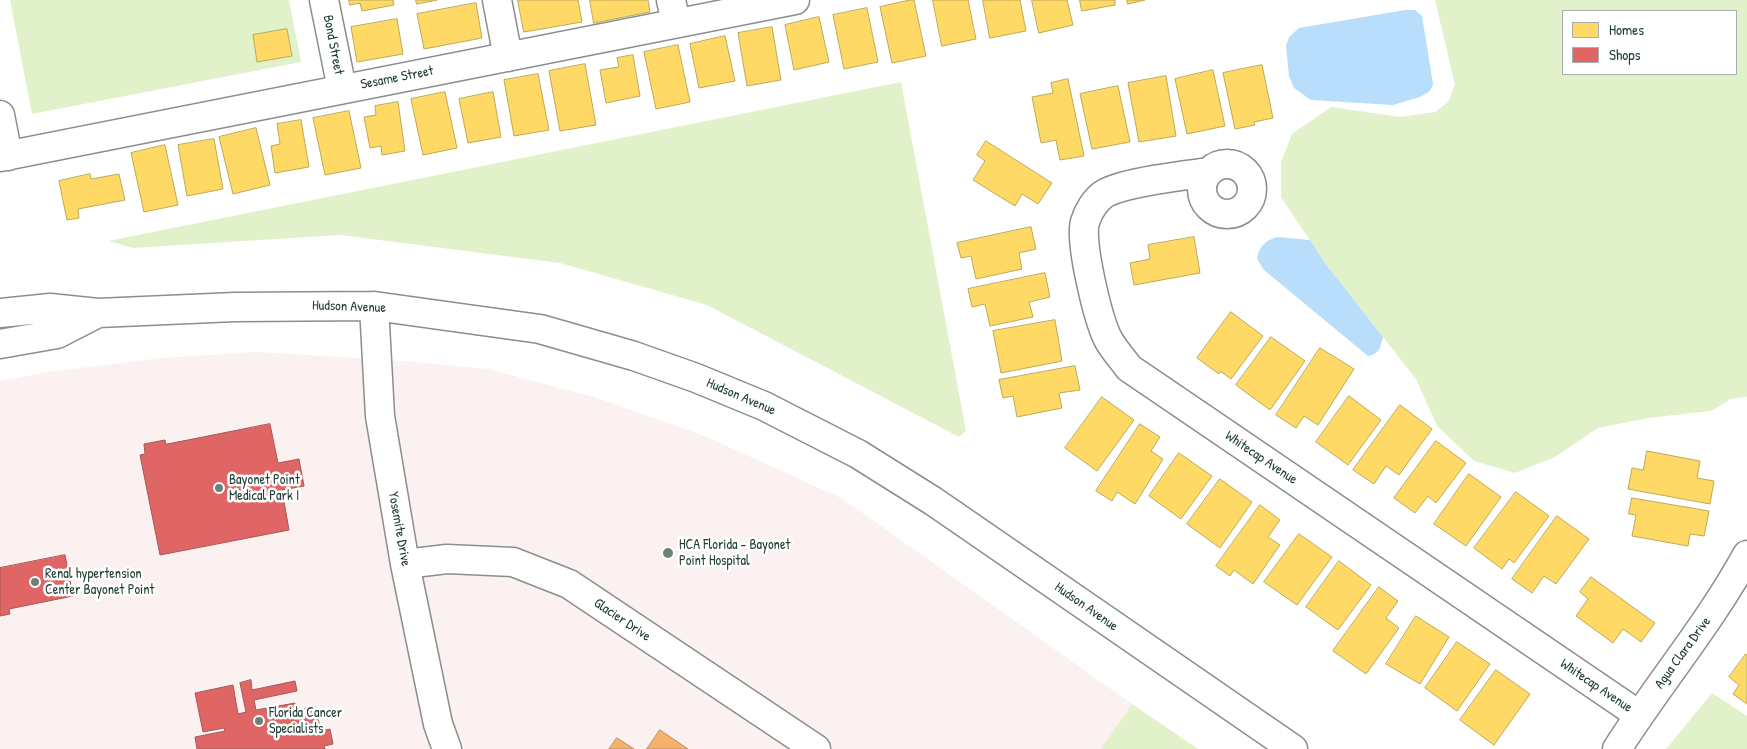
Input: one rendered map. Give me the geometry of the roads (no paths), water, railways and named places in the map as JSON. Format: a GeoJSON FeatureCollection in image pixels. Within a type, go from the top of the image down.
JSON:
{"type":"FeatureCollection","features":[{"type":"Feature","properties":{"kind":"street","name":"Bond Street"},"geometry":{"type":"LineString","coordinates":[[324,0],[342,90]]}},
{"type":"Feature","properties":{"kind":"street"},"geometry":{"type":"LineString","coordinates":[[497,0],[508,57]]}},
{"type":"Feature","properties":{"kind":"street","name":"Sesame Street"},"geometry":{"type":"LineString","coordinates":[[4,156],[508,57],[673,12],[795,0]]}},
{"type":"Feature","properties":{"kind":"street"},"geometry":{"type":"LineString","coordinates":[[0,115],[4,156]]}},
{"type":"Feature","properties":{"kind":"street","name":"Whitecap Avenue"},"geometry":{"type":"LineString","coordinates":[[1208,172],[1126,186],[1104,194],[1094,204],[1085,222],[1084,242],[1095,302],[1107,337],[1129,368],[1639,715]]}},
{"type":"Feature","properties":{"kind":"street","name":"Hudson Avenue"},"geometry":{"type":"LineString","coordinates":[[0,313],[50,308],[98,313],[235,307],[374,306],[540,329],[634,356],[696,378],[764,406],[858,454],[933,502],[1293,749]]}},
{"type":"Feature","properties":{"kind":"street","name":"Yosemite Drive"},"geometry":{"type":"LineString","coordinates":[[374,306],[380,416],[405,564],[438,724],[448,749]]}},
{"type":"Feature","properties":{"kind":"street","name":"Hudson Avenue"},"geometry":{"type":"LineString","coordinates":[[0,344],[57,334],[98,313]]}},
{"type":"Feature","properties":{"kind":"street","name":"Agua Clara Drive"},"geometry":{"type":"LineString","coordinates":[[1617,749],[1728,590],[1747,555]]}},
{"type":"Feature","properties":{"kind":"street","name":"Glacier Drive"},"geometry":{"type":"LineString","coordinates":[[405,564],[447,559],[513,562],[569,584],[816,749]]}},
{"type":"Feature","properties":{"kind":"water"},"geometry":{"type":"Polygon","coordinates":[[[1405,10],[1415,10],[1422,16],[1433,84],[1430,91],[1420,97],[1393,105],[1311,100],[1294,88],[1289,76],[1286,46],[1289,37],[1299,28],[1405,10]]]}},
{"type":"Feature","properties":{"kind":"water"},"geometry":{"type":"Polygon","coordinates":[[[1277,237],[1310,240],[1325,263],[1383,337],[1380,347],[1375,354],[1368,356],[1264,270],[1257,259],[1259,251],[1266,242],[1277,237]]]}},
{"type":"Feature","properties":{"kind":"place","name":"Bayonet Point Medical Park I"},"geometry":{"type":"Point","coordinates":[219,488]}},
{"type":"Feature","properties":{"kind":"place","name":"HCA Florida - Bayonet Point Hospital"},"geometry":{"type":"Point","coordinates":[668,553]}},
{"type":"Feature","properties":{"kind":"place","name":"Renal hypertension Center Bayonet Point"},"geometry":{"type":"Point","coordinates":[35,582]}},
{"type":"Feature","properties":{"kind":"place","name":"Florida Cancer Specialists"},"geometry":{"type":"Point","coordinates":[259,721]}}]}
